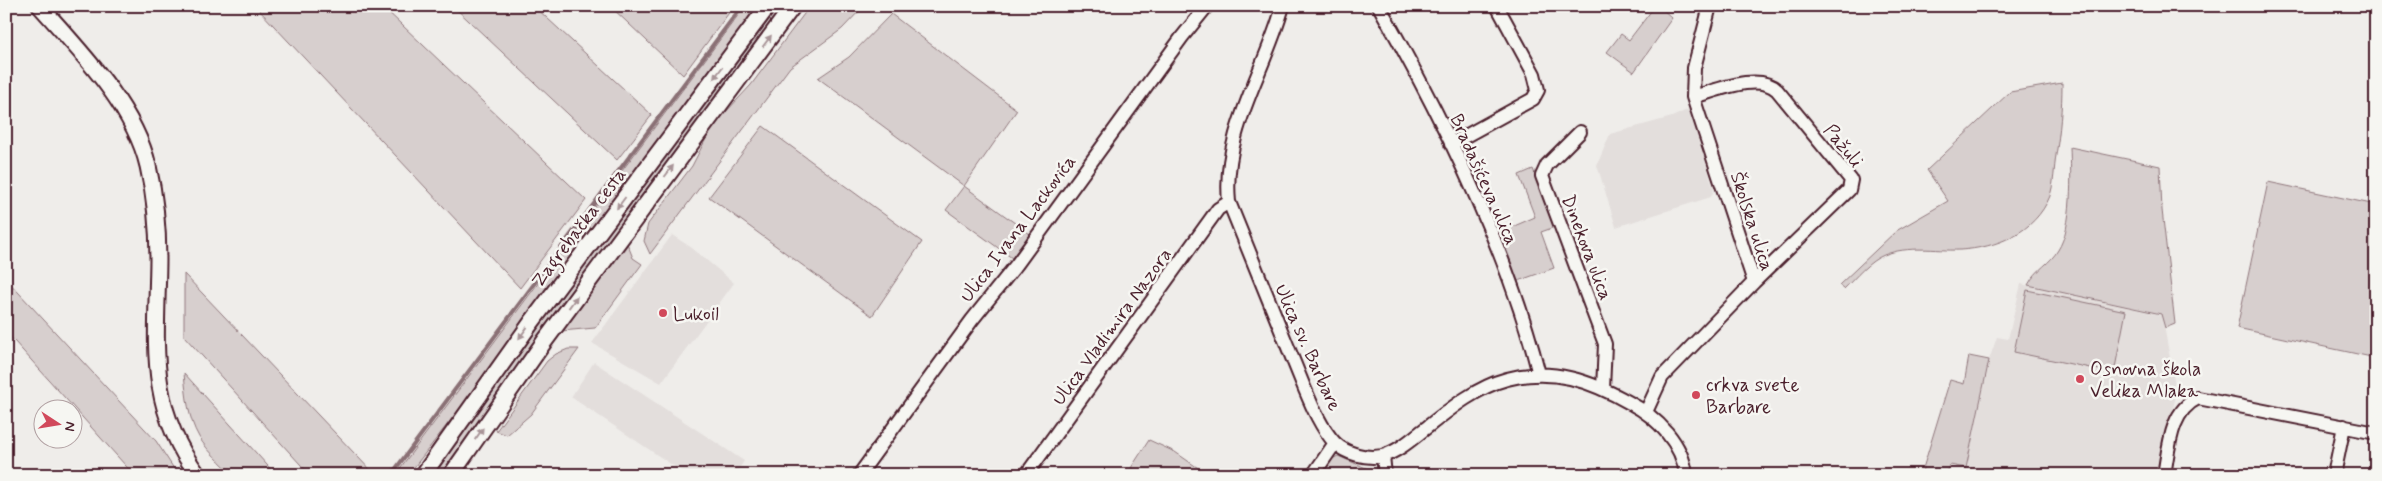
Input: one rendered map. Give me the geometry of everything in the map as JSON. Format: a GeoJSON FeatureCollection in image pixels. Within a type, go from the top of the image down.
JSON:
{"type":"FeatureCollection","features":[{"type":"Feature","properties":{"kind":"main road"},"geometry":{"type":"LineString","coordinates":[[40,6],[102,78],[121,105],[138,137],[148,164],[156,218],[158,260],[156,360],[159,385],[164,408],[175,438],[198,475]]}},
{"type":"Feature","properties":{"kind":"main road","name":"Zagrebačka cesta"},"geometry":{"type":"LineString","coordinates":[[424,475],[537,315],[768,6]]}},
{"type":"Feature","properties":{"kind":"main road","name":"Zagrebačka cesta"},"geometry":{"type":"LineString","coordinates":[[451,475],[549,334],[793,6]]}},
{"type":"Feature","properties":{"kind":"street","name":"Ulica Ivana Lackovića"},"geometry":{"type":"LineString","coordinates":[[859,475],[972,320],[1017,264],[1176,44],[1208,6]]}},
{"type":"Feature","properties":{"kind":"street","name":"Ulica sv. Barbare"},"geometry":{"type":"LineString","coordinates":[[1282,6],[1274,35],[1231,146],[1228,173],[1229,202],[1315,412],[1335,443],[1358,455],[1383,456]]}},
{"type":"Feature","properties":{"kind":"street","name":"Bradašićeva ulica"},"geometry":{"type":"LineString","coordinates":[[1379,6],[1451,144],[1507,275],[1533,350],[1539,374]]}},
{"type":"Feature","properties":{"kind":"street"},"geometry":{"type":"LineString","coordinates":[[1451,144],[1532,99],[1538,90],[1534,74],[1497,6]]}},
{"type":"Feature","properties":{"kind":"street","name":"Školska ulica"},"geometry":{"type":"LineString","coordinates":[[1646,412],[1662,377],[1754,282],[1693,97],[1694,68],[1710,6]]}},
{"type":"Feature","properties":{"kind":"street","name":"Pažuli"},"geometry":{"type":"LineString","coordinates":[[1693,97],[1753,82],[1767,82],[1778,90],[1851,180],[1849,190],[1754,282]]}},
{"type":"Feature","properties":{"kind":"street","name":"Dinekova ulica"},"geometry":{"type":"LineString","coordinates":[[1580,132],[1547,165],[1542,176],[1605,344],[1603,389]]}},
{"type":"Feature","properties":{"kind":"street","name":"Ulica Vladimira Nazora"},"geometry":{"type":"LineString","coordinates":[[1026,475],[1218,209],[1229,202]]}},
{"type":"Feature","properties":{"kind":"street"},"geometry":{"type":"LineString","coordinates":[[1384,475],[1383,456],[1400,447],[1452,408],[1488,386],[1514,378],[1539,374],[1574,378],[1603,389],[1646,412],[1658,422],[1680,453],[1686,475]]}},
{"type":"Feature","properties":{"kind":"street"},"geometry":{"type":"LineString","coordinates":[[2164,475],[2175,423],[2179,413],[2191,401],[2198,398],[2206,398],[2376,433]]}},
{"type":"Feature","properties":{"kind":"street"},"geometry":{"type":"LineString","coordinates":[[2334,475],[2344,426]]}},
{"type":"Feature","properties":{"kind":"street"},"geometry":{"type":"LineString","coordinates":[[1313,475],[1335,443]]}},
{"type":"Feature","properties":{"kind":"shaded area"},"geometry":{"type":"Polygon","coordinates":[[[263,6],[382,6],[586,200],[520,288],[259,10],[263,6]]]}},
{"type":"Feature","properties":{"kind":"shaded area"},"geometry":{"type":"Polygon","coordinates":[[[453,6],[534,6],[652,115],[617,160],[453,6]]]}},
{"type":"Feature","properties":{"kind":"shaded area"},"geometry":{"type":"Polygon","coordinates":[[[610,6],[734,6],[683,75],[610,6]]]}},
{"type":"Feature","properties":{"kind":"shaded area"},"geometry":{"type":"Polygon","coordinates":[[[745,6],[760,6],[464,403],[408,475],[395,475],[745,6]]]}},
{"type":"Feature","properties":{"kind":"shaded area"},"geometry":{"type":"Polygon","coordinates":[[[777,6],[784,6],[535,343],[442,475],[434,475],[517,353],[777,6]]]}},
{"type":"Feature","properties":{"kind":"shaded area"},"geometry":{"type":"Polygon","coordinates":[[[810,6],[864,6],[842,29],[790,67],[650,254],[644,241],[648,224],[692,166],[712,127],[751,85],[810,6]]]}},
{"type":"Feature","properties":{"kind":"shaded area"},"geometry":{"type":"Polygon","coordinates":[[[1655,6],[1659,6],[1672,18],[1634,72],[1607,52],[1621,34],[1629,40],[1655,6]]]}},
{"type":"Feature","properties":{"kind":"shaded area"},"geometry":{"type":"Polygon","coordinates":[[[891,14],[1017,110],[964,186],[818,78],[849,57],[891,14]]]}},
{"type":"Feature","properties":{"kind":"shaded area"},"geometry":{"type":"Polygon","coordinates":[[[2062,83],[2062,101],[2052,186],[2050,196],[2035,220],[2013,236],[2000,242],[1974,249],[1912,249],[1893,252],[1878,258],[1868,265],[1844,289],[1839,285],[1896,231],[1948,201],[1927,170],[2010,92],[2062,83]]]}},
{"type":"Feature","properties":{"kind":"shaded area"},"geometry":{"type":"Polygon","coordinates":[[[1689,109],[1714,190],[1711,197],[1616,227],[1597,165],[1610,134],[1672,117],[1689,109]]]}},
{"type":"Feature","properties":{"kind":"shaded area"},"geometry":{"type":"Polygon","coordinates":[[[763,126],[922,242],[872,316],[709,197],[763,126]]]}},
{"type":"Feature","properties":{"kind":"shaded area"},"geometry":{"type":"Polygon","coordinates":[[[2070,147],[2160,166],[2162,210],[2175,324],[2165,328],[2161,314],[2028,285],[2035,274],[2055,255],[2063,240],[2069,214],[2070,147]]]}},
{"type":"Feature","properties":{"kind":"shaded area"},"geometry":{"type":"Polygon","coordinates":[[[1533,169],[1555,227],[1541,232],[1554,268],[1515,282],[1496,234],[1535,217],[1519,175],[1533,169]]]}},
{"type":"Feature","properties":{"kind":"shaded area"},"geometry":{"type":"Polygon","coordinates":[[[2268,182],[2376,205],[2376,358],[2237,328],[2268,182]]]}},
{"type":"Feature","properties":{"kind":"shaded area"},"geometry":{"type":"Polygon","coordinates":[[[964,186],[1030,234],[1012,258],[946,210],[964,186]]]}},
{"type":"Feature","properties":{"kind":"shaded area","name":"Lukoil"},"geometry":{"type":"Polygon","coordinates":[[[672,235],[692,248],[734,283],[661,383],[592,343],[672,235]]]}},
{"type":"Feature","properties":{"kind":"shaded area"},"geometry":{"type":"Polygon","coordinates":[[[627,243],[633,258],[642,264],[595,328],[561,331],[627,243]]]}},
{"type":"Feature","properties":{"kind":"shaded area"},"geometry":{"type":"Polygon","coordinates":[[[184,274],[375,475],[310,475],[184,336],[184,274]]]}},
{"type":"Feature","properties":{"kind":"shaded area"},"geometry":{"type":"Polygon","coordinates":[[[6,279],[156,441],[178,475],[134,475],[82,417],[82,398],[65,398],[6,332],[6,279]]]}},
{"type":"Feature","properties":{"kind":"shaded area","name":"Osnovna škola Velika Mlaka"},"geometry":{"type":"Polygon","coordinates":[[[2021,284],[2162,315],[2175,385],[2175,400],[2158,475],[1964,475],[1989,360],[1997,337],[2008,339],[2021,284]]]}},
{"type":"Feature","properties":{"kind":"shaded area"},"geometry":{"type":"Polygon","coordinates":[[[2027,290],[2126,311],[2114,373],[2014,352],[2027,290]]]}},
{"type":"Feature","properties":{"kind":"shaded area"},"geometry":{"type":"Polygon","coordinates":[[[568,349],[579,349],[531,414],[507,435],[496,431],[547,361],[556,354],[568,349]]]}},
{"type":"Feature","properties":{"kind":"shaded area"},"geometry":{"type":"Polygon","coordinates":[[[1969,356],[1989,360],[1966,468],[1950,465],[1946,475],[1921,475],[1950,380],[1964,384],[1969,356]]]}},
{"type":"Feature","properties":{"kind":"shaded area"},"geometry":{"type":"Polygon","coordinates":[[[594,362],[744,461],[735,475],[687,475],[571,397],[594,362]]]}},
{"type":"Feature","properties":{"kind":"shaded area"},"geometry":{"type":"Polygon","coordinates":[[[184,373],[276,475],[233,475],[210,452],[199,437],[192,422],[184,373]]]}},
{"type":"Feature","properties":{"kind":"shaded area"},"geometry":{"type":"Polygon","coordinates":[[[1149,440],[1175,452],[1201,470],[1198,475],[1142,475],[1131,468],[1149,440]]]}},
{"type":"Feature","properties":{"kind":"shaded area"},"geometry":{"type":"Polygon","coordinates":[[[1338,456],[1366,468],[1372,475],[1321,475],[1330,460],[1338,456]]]}},
{"type":"Feature","properties":{"kind":"waterway"},"geometry":{"type":"LineString","coordinates":[[391,475],[742,6]]}},
{"type":"Feature","properties":{"kind":"place","name":"Lukoil"},"geometry":{"type":"Point","coordinates":[663,313]}},
{"type":"Feature","properties":{"kind":"place","name":"Osnovna škola Velika Mlaka"},"geometry":{"type":"Point","coordinates":[2080,379]}},
{"type":"Feature","properties":{"kind":"place","name":"crkva svete Barbare"},"geometry":{"type":"Point","coordinates":[1696,395]}}]}
